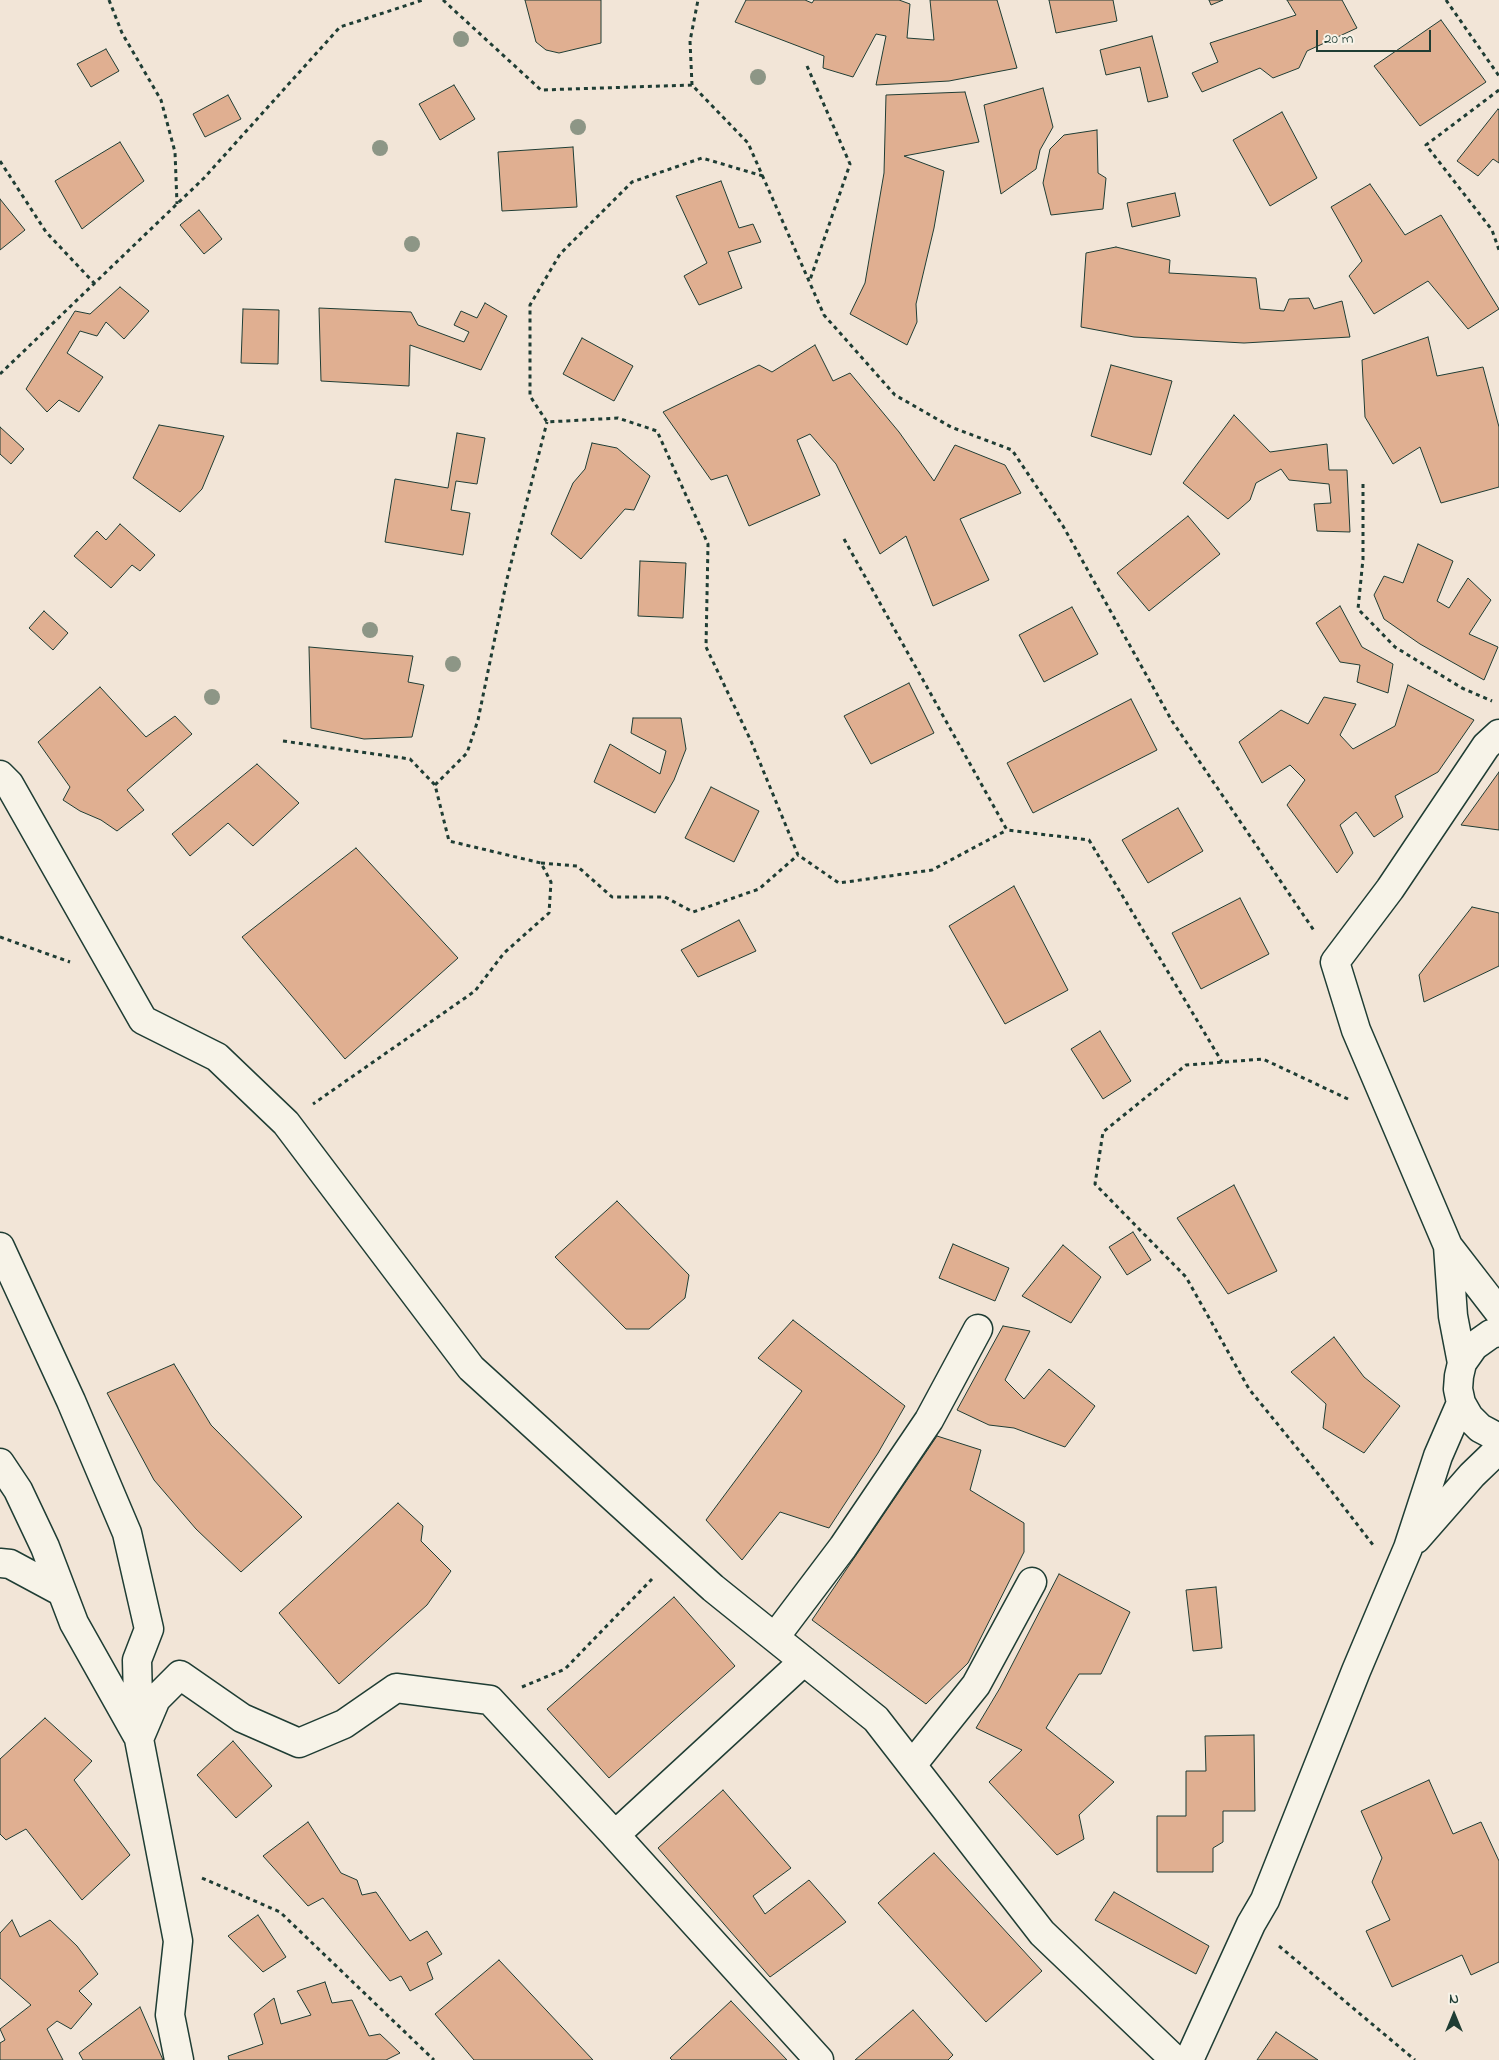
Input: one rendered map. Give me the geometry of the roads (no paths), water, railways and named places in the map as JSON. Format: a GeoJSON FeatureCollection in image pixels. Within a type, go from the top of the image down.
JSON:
{"type":"FeatureCollection","features":[{"type":"Feature","properties":{"kind":"street"},"geometry":{"type":"LineString","coordinates":[[1499,734],[1486,746],[1390,889],[1335,962],[1356,1030],[1448,1246],[1499,1312]]}},
{"type":"Feature","properties":{"kind":"street"},"geometry":{"type":"LineString","coordinates":[[0,775],[9,784],[143,1020],[217,1057],[286,1123],[471,1368],[713,1588],[876,1719],[1042,1933],[1175,2060]]}},
{"type":"Feature","properties":{"kind":"street"},"geometry":{"type":"LineString","coordinates":[[1448,1246],[1452,1316],[1462,1363]]}},
{"type":"Feature","properties":{"kind":"street"},"geometry":{"type":"LineString","coordinates":[[0,1248],[70,1401],[127,1533],[149,1629],[137,1660],[139,1738],[178,1941],[170,2015],[179,2060]]}},
{"type":"Feature","properties":{"kind":"street"},"geometry":{"type":"LineString","coordinates":[[775,1637],[843,1547],[930,1420],[978,1328]]}},
{"type":"Feature","properties":{"kind":"street"},"geometry":{"type":"LineString","coordinates":[[1499,1332],[1491,1334],[1474,1346],[1462,1363],[1458,1389],[1461,1403],[1469,1417],[1480,1428],[1499,1438]]}},
{"type":"Feature","properties":{"kind":"street"},"geometry":{"type":"LineString","coordinates":[[1189,2060],[1251,1924],[1265,1900],[1356,1671],[1408,1548],[1438,1456],[1461,1403]]}},
{"type":"Feature","properties":{"kind":"street"},"geometry":{"type":"LineString","coordinates":[[1408,1548],[1472,1475],[1499,1449]]}},
{"type":"Feature","properties":{"kind":"street"},"geometry":{"type":"LineString","coordinates":[[0,1463],[18,1490],[41,1539],[74,1622],[139,1738]]}},
{"type":"Feature","properties":{"kind":"street"},"geometry":{"type":"LineString","coordinates":[[0,1564],[10,1564],[62,1592]]}},
{"type":"Feature","properties":{"kind":"street"},"geometry":{"type":"LineString","coordinates":[[912,1765],[976,1685],[1032,1582]]}},
{"type":"Feature","properties":{"kind":"street"},"geometry":{"type":"LineString","coordinates":[[615,1836],[804,1661]]}},
{"type":"Feature","properties":{"kind":"street"},"geometry":{"type":"LineString","coordinates":[[139,1738],[156,1699],[180,1674],[242,1718],[299,1743],[344,1724],[396,1688],[490,1700],[819,2060]]}}]}
